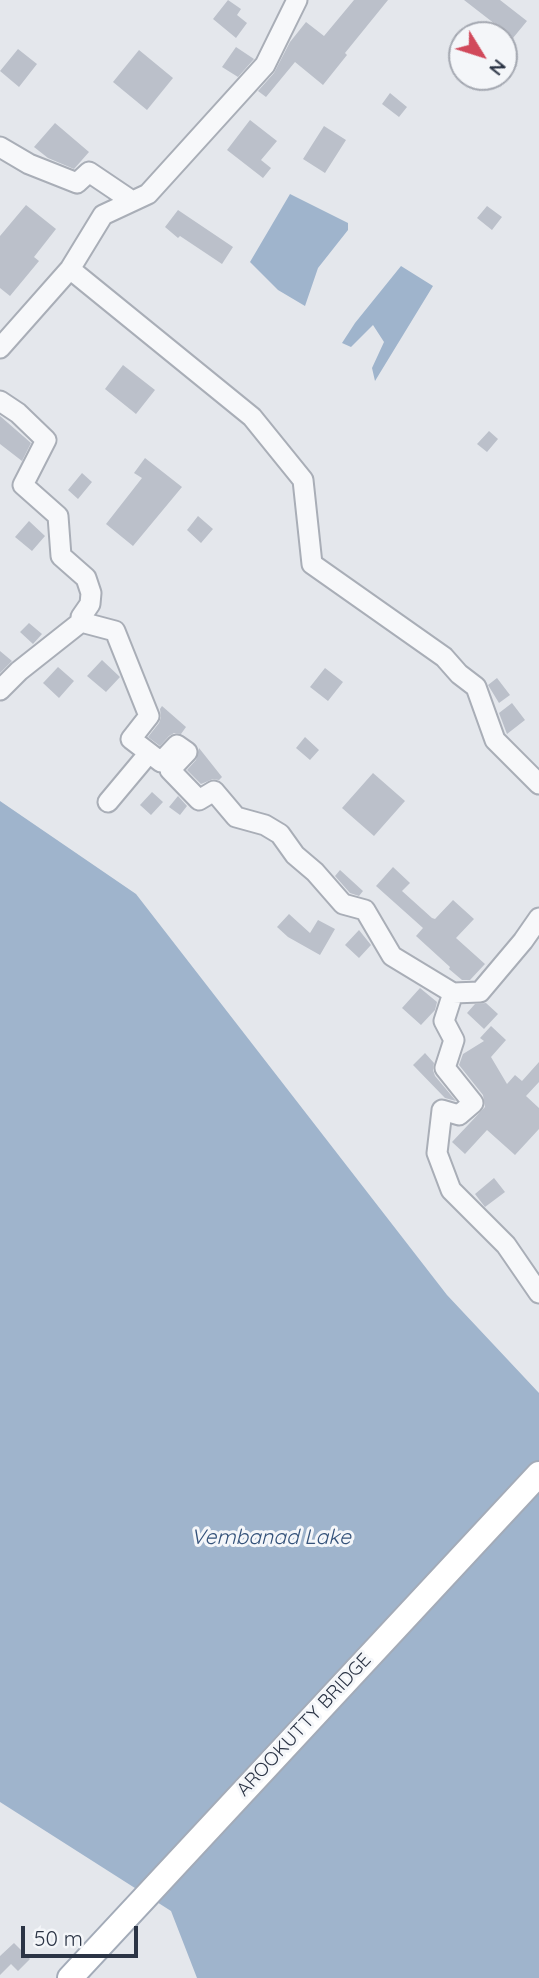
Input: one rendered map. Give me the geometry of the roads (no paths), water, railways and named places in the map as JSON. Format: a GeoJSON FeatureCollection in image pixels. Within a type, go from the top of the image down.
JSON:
{"type":"FeatureCollection","features":[{"type":"Feature","properties":{"kind":"main road","name":"AROOKUTTY BRIDGE"},"geometry":{"type":"LineString","coordinates":[[70,1978],[539,1474]]}},
{"type":"Feature","properties":{"kind":"street"},"geometry":{"type":"LineString","coordinates":[[0,348],[71,268],[103,215],[148,194],[265,65],[298,0]]}},
{"type":"Feature","properties":{"kind":"street"},"geometry":{"type":"LineString","coordinates":[[0,146],[29,164],[78,183],[89,172],[132,201]]}},
{"type":"Feature","properties":{"kind":"street"},"geometry":{"type":"LineString","coordinates":[[71,268],[252,417],[303,480],[312,564],[444,657],[475,687],[495,740],[539,784]]}},
{"type":"Feature","properties":{"kind":"street"},"geometry":{"type":"LineString","coordinates":[[0,401],[18,413],[46,440],[23,485],[58,516],[61,556],[86,578],[90,593],[90,604],[81,617],[81,622],[19,671],[0,690]]}},
{"type":"Feature","properties":{"kind":"street"},"geometry":{"type":"LineString","coordinates":[[81,622],[115,631],[149,716],[131,739],[161,762],[177,745],[187,752],[170,770],[199,800],[214,791],[236,817],[265,825],[280,834],[295,855],[315,872],[343,904],[365,910],[392,957],[453,992],[480,992],[539,918]]}},
{"type":"Feature","properties":{"kind":"street"},"geometry":{"type":"LineString","coordinates":[[108,802],[149,753]]}},
{"type":"Feature","properties":{"kind":"street"},"geometry":{"type":"LineString","coordinates":[[453,992],[444,1021],[454,1040],[445,1068],[473,1103],[460,1115],[442,1110],[438,1153],[451,1190],[506,1244],[539,1293]]}},
{"type":"Feature","properties":{"kind":"water"},"geometry":{"type":"Polygon","coordinates":[[[290,194],[348,223],[348,230],[318,268],[305,306],[278,290],[250,262],[290,194]]]}},
{"type":"Feature","properties":{"kind":"water"},"geometry":{"type":"Polygon","coordinates":[[[401,266],[433,286],[375,381],[372,368],[384,342],[373,325],[351,347],[342,343],[401,266]]]}},
{"type":"Feature","properties":{"kind":"water","name":"Vembanad Lake"},"geometry":{"type":"Polygon","coordinates":[[[0,801],[136,894],[447,1295],[539,1393],[539,1978],[197,1978],[171,1911],[0,1802],[0,801]]]}}]}
